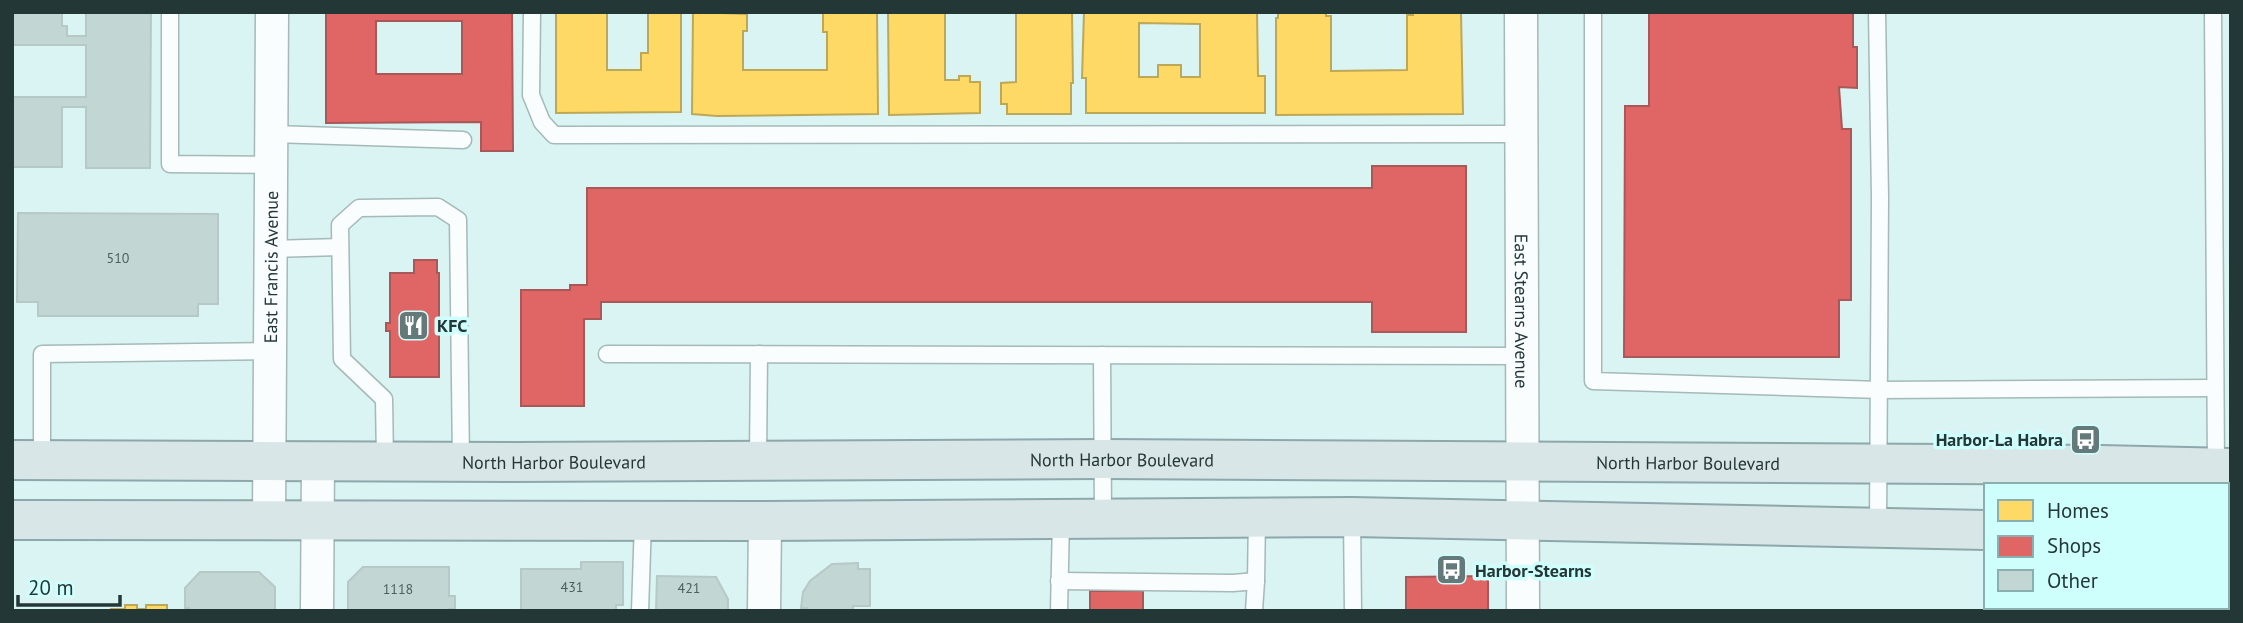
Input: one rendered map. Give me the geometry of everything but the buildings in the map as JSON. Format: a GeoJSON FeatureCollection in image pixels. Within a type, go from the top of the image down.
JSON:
{"type":"FeatureCollection","features":[{"type":"Feature","properties":{"kind":"main road","name":"North Harbor Boulevard"},"geometry":{"type":"LineString","coordinates":[[27,460],[461,462],[1103,459],[2223,468]]}},
{"type":"Feature","properties":{"kind":"main road"},"geometry":{"type":"LineString","coordinates":[[12,520],[765,521],[1352,517],[1984,530]]}},
{"type":"Feature","properties":{"kind":"street","name":"East Francis Avenue"},"geometry":{"type":"LineString","coordinates":[[269,521],[272,12]]}},
{"type":"Feature","properties":{"kind":"street","name":"East Stearns Avenue"},"geometry":{"type":"LineString","coordinates":[[1521,12],[1523,611]]}},
{"type":"Feature","properties":{"kind":"street"},"geometry":{"type":"LineString","coordinates":[[317,611],[318,461]]}},
{"type":"Feature","properties":{"kind":"street"},"geometry":{"type":"LineString","coordinates":[[764,611],[765,521]]}},
{"type":"Feature","properties":{"kind":"lane"},"geometry":{"type":"LineString","coordinates":[[170,12],[170,164],[272,165]]}},
{"type":"Feature","properties":{"kind":"lane"},"geometry":{"type":"LineString","coordinates":[[531,12],[531,95],[542,122],[554,135],[1521,134]]}},
{"type":"Feature","properties":{"kind":"lane"},"geometry":{"type":"LineString","coordinates":[[1593,12],[1593,381],[1880,390],[2215,388]]}},
{"type":"Feature","properties":{"kind":"lane"},"geometry":{"type":"LineString","coordinates":[[1877,12],[1880,390],[1878,528]]}},
{"type":"Feature","properties":{"kind":"lane"},"geometry":{"type":"LineString","coordinates":[[2213,12],[2215,388],[2223,468]]}},
{"type":"Feature","properties":{"kind":"lane"},"geometry":{"type":"LineString","coordinates":[[272,134],[463,140]]}},
{"type":"Feature","properties":{"kind":"lane"},"geometry":{"type":"LineString","coordinates":[[385,461],[384,400],[342,359],[340,225],[359,208],[438,206],[458,220],[461,462]]}},
{"type":"Feature","properties":{"kind":"lane"},"geometry":{"type":"LineString","coordinates":[[271,249],[340,247]]}},
{"type":"Feature","properties":{"kind":"lane"},"geometry":{"type":"LineString","coordinates":[[27,460],[42,354],[271,351]]}},
{"type":"Feature","properties":{"kind":"lane"},"geometry":{"type":"LineString","coordinates":[[607,354],[1521,356]]}},
{"type":"Feature","properties":{"kind":"lane"},"geometry":{"type":"LineString","coordinates":[[758,459],[759,354]]}},
{"type":"Feature","properties":{"kind":"lane"},"geometry":{"type":"LineString","coordinates":[[1102,355],[1103,518]]}},
{"type":"Feature","properties":{"kind":"lane"},"geometry":{"type":"LineString","coordinates":[[1254,611],[1257,517]]}},
{"type":"Feature","properties":{"kind":"lane"},"geometry":{"type":"LineString","coordinates":[[1352,517],[1353,611]]}},
{"type":"Feature","properties":{"kind":"lane"},"geometry":{"type":"LineString","coordinates":[[1059,611],[1060,518]]}},
{"type":"Feature","properties":{"kind":"lane"},"geometry":{"type":"LineString","coordinates":[[640,611],[643,521]]}},
{"type":"Feature","properties":{"kind":"lane"},"geometry":{"type":"LineString","coordinates":[[1059,581],[1255,581]]}},
{"type":"Feature","properties":{"kind":"place","name":"KFC"},"geometry":{"type":"Point","coordinates":[414,325]}},
{"type":"Feature","properties":{"kind":"place","name":"Harbor-La Habra"},"geometry":{"type":"Point","coordinates":[2086,439]}},
{"type":"Feature","properties":{"kind":"place","name":"Harbor-Stearns"},"geometry":{"type":"Point","coordinates":[1452,570]}}]}
